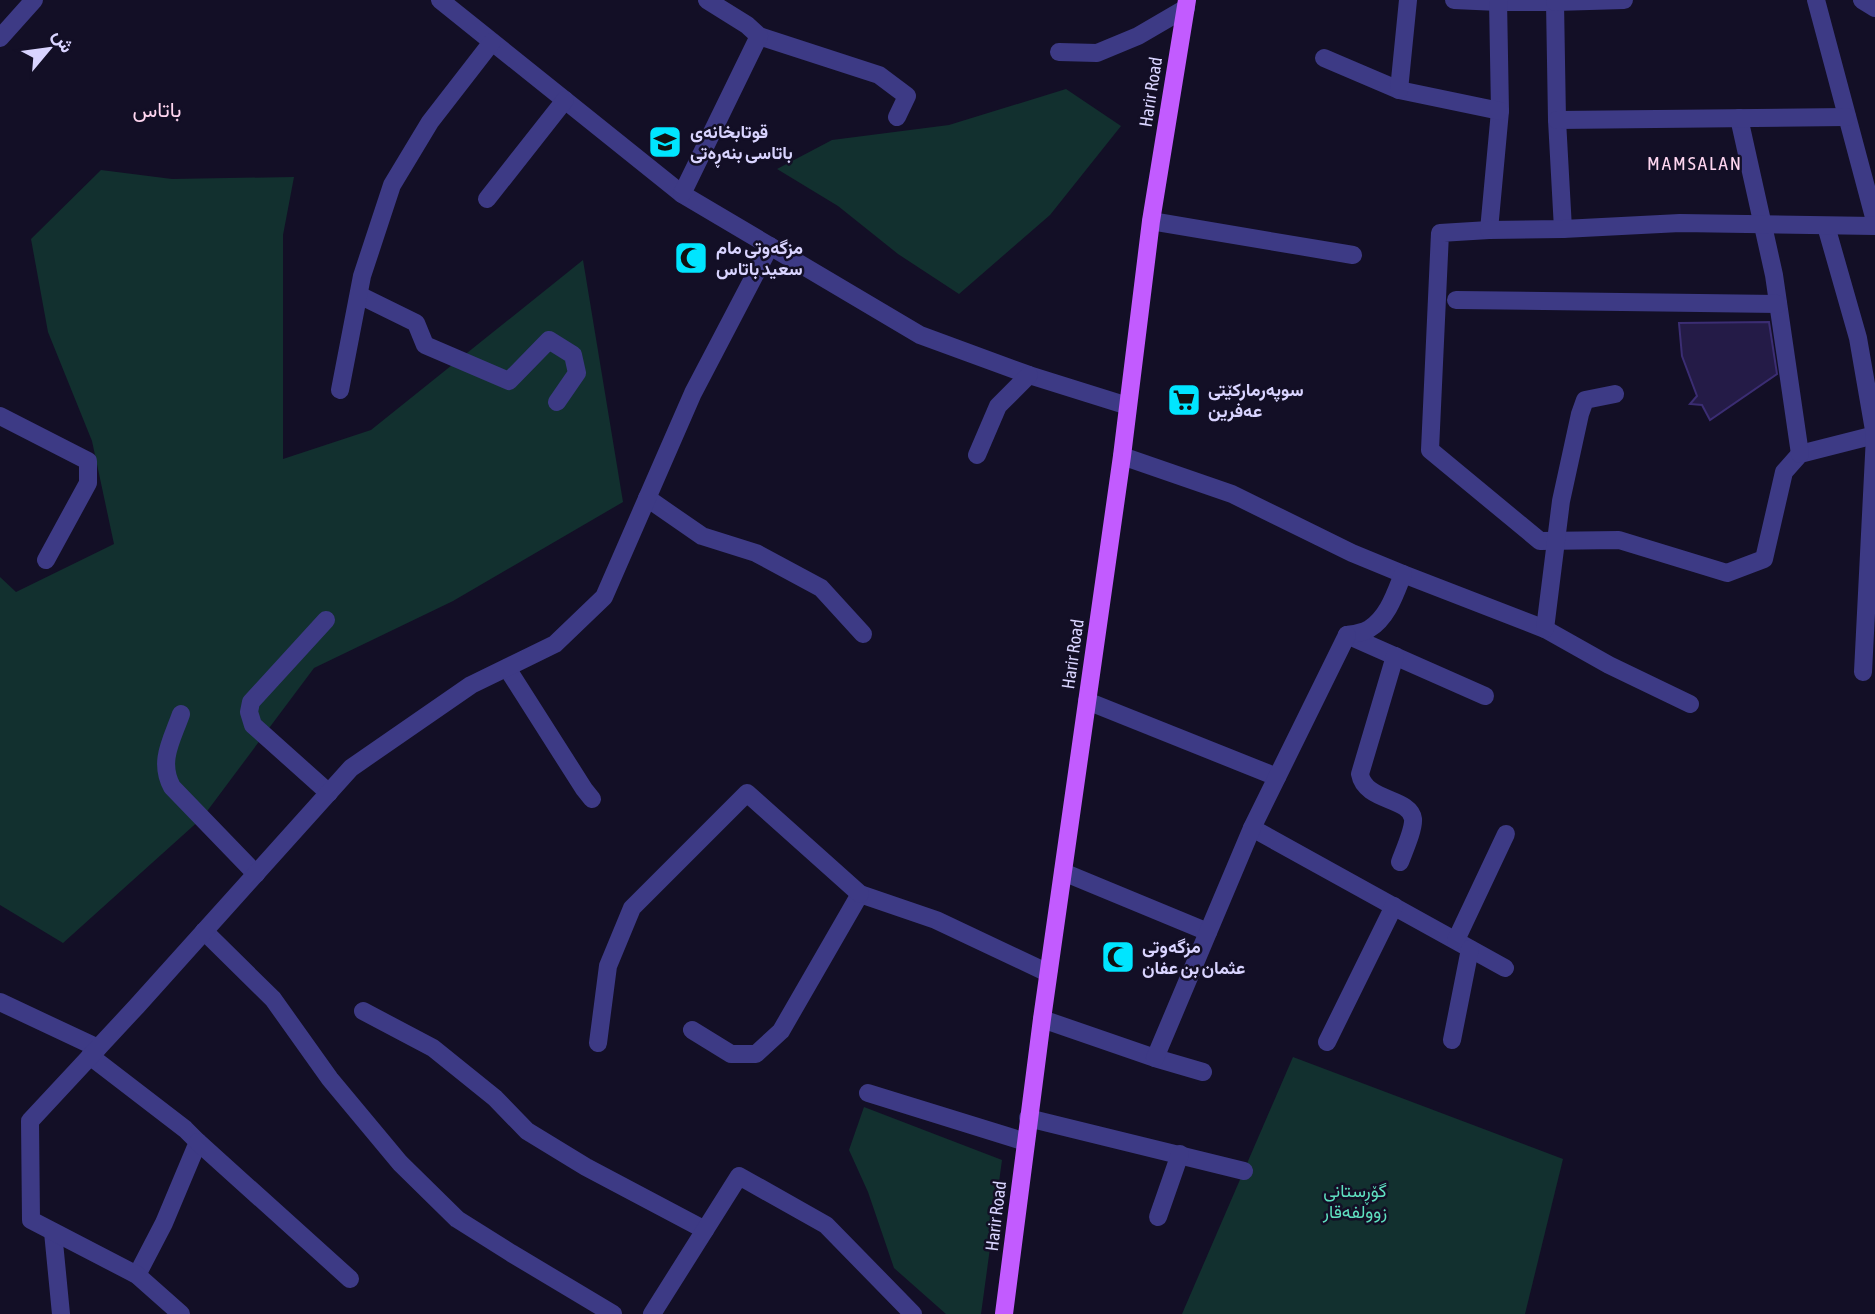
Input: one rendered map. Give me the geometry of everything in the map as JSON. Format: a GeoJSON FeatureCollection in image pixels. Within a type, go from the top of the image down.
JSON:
{"type":"FeatureCollection","features":[{"type":"Feature","properties":{"kind":"main road","name":"Harir Road"},"geometry":{"type":"LineString","coordinates":[[1004,1314],[1028,1118],[1122,456],[1152,221],[1187,4]]}},
{"type":"Feature","properties":{"kind":"street"},"geometry":{"type":"LineString","coordinates":[[0,38],[34,0]]}},
{"type":"Feature","properties":{"kind":"street"},"geometry":{"type":"LineString","coordinates":[[707,0],[759,36],[879,75],[907,96],[897,117]]}},
{"type":"Feature","properties":{"kind":"street"},"geometry":{"type":"LineString","coordinates":[[1399,90],[1408,0]]}},
{"type":"Feature","properties":{"kind":"street"},"geometry":{"type":"LineString","coordinates":[[1454,0],[1624,0]]}},
{"type":"Feature","properties":{"kind":"street"},"geometry":{"type":"LineString","coordinates":[[1816,0],[1875,224],[1826,226],[1680,223],[1440,233],[1430,450],[1540,541],[1619,540],[1727,573],[1764,559],[1784,472],[1800,454],[1875,435]]}},
{"type":"Feature","properties":{"kind":"street"},"geometry":{"type":"LineString","coordinates":[[1862,0],[1875,8]]}},
{"type":"Feature","properties":{"kind":"street"},"geometry":{"type":"LineString","coordinates":[[1489,230],[1500,111],[1498,1]]}},
{"type":"Feature","properties":{"kind":"street"},"geometry":{"type":"LineString","coordinates":[[445,2],[682,194],[920,335],[1029,375],[1128,406]]}},
{"type":"Feature","properties":{"kind":"street"},"geometry":{"type":"LineString","coordinates":[[1555,2],[1557,120],[1563,229]]}},
{"type":"Feature","properties":{"kind":"street"},"geometry":{"type":"LineString","coordinates":[[1059,52],[1097,53],[1138,36],[1187,4]]}},
{"type":"Feature","properties":{"kind":"street"},"geometry":{"type":"LineString","coordinates":[[682,194],[759,36]]}},
{"type":"Feature","properties":{"kind":"street"},"geometry":{"type":"LineString","coordinates":[[340,390],[362,276],[392,185],[430,122],[492,42]]}},
{"type":"Feature","properties":{"kind":"street"},"geometry":{"type":"LineString","coordinates":[[1324,58],[1399,90],[1500,111]]}},
{"type":"Feature","properties":{"kind":"street"},"geometry":{"type":"LineString","coordinates":[[488,199],[565,100]]}},
{"type":"Feature","properties":{"kind":"street"},"geometry":{"type":"LineString","coordinates":[[1557,120],[1847,117]]}},
{"type":"Feature","properties":{"kind":"street"},"geometry":{"type":"LineString","coordinates":[[1738,118],[1774,275],[1800,454]]}},
{"type":"Feature","properties":{"kind":"street"},"geometry":{"type":"LineString","coordinates":[[1152,221],[1353,255]]}},
{"type":"Feature","properties":{"kind":"street"},"geometry":{"type":"LineString","coordinates":[[1826,226],[1858,338],[1875,435],[1863,672]]}},
{"type":"Feature","properties":{"kind":"street"},"geometry":{"type":"LineString","coordinates":[[181,1314],[137,1275],[31,1220],[30,1121],[351,768],[471,685],[555,644],[604,597],[693,393],[770,246]]}},
{"type":"Feature","properties":{"kind":"street"},"geometry":{"type":"LineString","coordinates":[[359,295],[415,323],[425,345],[509,381],[549,340],[573,355],[577,373],[557,402]]}},
{"type":"Feature","properties":{"kind":"street"},"geometry":{"type":"LineString","coordinates":[[1456,300],[1778,304]]}},
{"type":"Feature","properties":{"kind":"street"},"geometry":{"type":"LineString","coordinates":[[976,455],[998,407],[1029,375]]}},
{"type":"Feature","properties":{"kind":"street"},"geometry":{"type":"LineString","coordinates":[[1545,629],[1561,501],[1580,414],[1585,400],[1615,394]]}},
{"type":"Feature","properties":{"kind":"street"},"geometry":{"type":"LineString","coordinates":[[0,416],[88,461],[88,483],[46,560]]}},
{"type":"Feature","properties":{"kind":"street"},"geometry":{"type":"LineString","coordinates":[[1122,456],[1232,494],[1352,553],[1545,629],[1609,665],[1690,704]]}},
{"type":"Feature","properties":{"kind":"street"},"geometry":{"type":"LineString","coordinates":[[647,498],[702,536],[756,553],[821,588],[863,634]]}},
{"type":"Feature","properties":{"kind":"street"},"geometry":{"type":"LineString","coordinates":[[1346,635],[1367,631],[1381,618],[1394,598],[1403,574]]}},
{"type":"Feature","properties":{"kind":"street"},"geometry":{"type":"LineString","coordinates":[[326,620],[251,702],[249,712],[253,725],[329,793]]}},
{"type":"Feature","properties":{"kind":"street"},"geometry":{"type":"LineString","coordinates":[[1346,635],[1485,696]]}},
{"type":"Feature","properties":{"kind":"street"},"geometry":{"type":"LineString","coordinates":[[1155,1058],[1252,828],[1346,635]]}},
{"type":"Feature","properties":{"kind":"street"},"geometry":{"type":"LineString","coordinates":[[1395,656],[1360,774],[1362,783],[1368,789],[1407,808],[1412,814],[1413,821],[1401,862]]}},
{"type":"Feature","properties":{"kind":"street"},"geometry":{"type":"LineString","coordinates":[[507,667],[592,799]]}},
{"type":"Feature","properties":{"kind":"street"},"geometry":{"type":"LineString","coordinates":[[1087,701],[1277,777]]}},
{"type":"Feature","properties":{"kind":"street"},"geometry":{"type":"LineString","coordinates":[[181,714],[165,760],[165,775],[172,787],[256,874]]}},
{"type":"Feature","properties":{"kind":"street"},"geometry":{"type":"LineString","coordinates":[[598,1043],[608,966],[632,908],[747,793],[860,894],[936,920],[1044,971],[1049,969]]}},
{"type":"Feature","properties":{"kind":"street"},"geometry":{"type":"LineString","coordinates":[[1252,828],[1506,968]]}},
{"type":"Feature","properties":{"kind":"street"},"geometry":{"type":"LineString","coordinates":[[1452,1040],[1463,944],[1506,834]]}},
{"type":"Feature","properties":{"kind":"street"},"geometry":{"type":"LineString","coordinates":[[1063,872],[1208,932]]}},
{"type":"Feature","properties":{"kind":"street"},"geometry":{"type":"LineString","coordinates":[[692,1030],[731,1054],[756,1054],[781,1031],[860,894]]}},
{"type":"Feature","properties":{"kind":"street"},"geometry":{"type":"LineString","coordinates":[[1327,1042],[1394,906]]}},
{"type":"Feature","properties":{"kind":"street"},"geometry":{"type":"LineString","coordinates":[[204,931],[273,999],[330,1079],[382,1142],[457,1219],[612,1314]]}},
{"type":"Feature","properties":{"kind":"street"},"geometry":{"type":"LineString","coordinates":[[0,1002],[94,1052],[185,1129],[350,1279]]}},
{"type":"Feature","properties":{"kind":"street"},"geometry":{"type":"LineString","coordinates":[[363,1012],[433,1048],[495,1098],[527,1131],[586,1167],[705,1230]]}},
{"type":"Feature","properties":{"kind":"street"},"geometry":{"type":"LineString","coordinates":[[1042,1019],[1203,1072]]}},
{"type":"Feature","properties":{"kind":"street"},"geometry":{"type":"LineString","coordinates":[[867,1093],[1026,1142]]}},
{"type":"Feature","properties":{"kind":"street"},"geometry":{"type":"LineString","coordinates":[[1028,1118],[1244,1171]]}},
{"type":"Feature","properties":{"kind":"street"},"geometry":{"type":"LineString","coordinates":[[137,1275],[164,1223],[198,1142]]}},
{"type":"Feature","properties":{"kind":"street"},"geometry":{"type":"LineString","coordinates":[[1158,1217],[1180,1154]]}},
{"type":"Feature","properties":{"kind":"street"},"geometry":{"type":"LineString","coordinates":[[653,1314],[738,1176],[826,1225],[913,1314]]}},
{"type":"Feature","properties":{"kind":"street"},"geometry":{"type":"LineString","coordinates":[[53,1232],[61,1314]]}},
{"type":"Feature","properties":{"kind":"green space"},"geometry":{"type":"Polygon","coordinates":[[[1066,89],[1121,126],[1050,215],[959,294],[898,254],[838,206],[777,169],[832,140],[949,125],[1066,89]]]}},
{"type":"Feature","properties":{"kind":"green space"},"geometry":{"type":"Polygon","coordinates":[[[101,170],[172,179],[294,177],[283,235],[283,459],[371,430],[583,260],[623,502],[453,601],[314,668],[202,818],[63,943],[0,905],[0,577],[16,592],[114,544],[92,441],[48,332],[31,239],[101,170]]]}},
{"type":"Feature","properties":{"kind":"green space","name":"گۆڕستانی زوولفەقار"},"geometry":{"type":"Polygon","coordinates":[[[1293,1057],[1563,1159],[1525,1314],[1182,1314],[1293,1057]]]}},
{"type":"Feature","properties":{"kind":"green space"},"geometry":{"type":"Polygon","coordinates":[[[864,1107],[1002,1160],[981,1314],[946,1314],[894,1268],[868,1192],[849,1150],[864,1107]]]}},
{"type":"Feature","properties":{"kind":"building"},"geometry":{"type":"Polygon","coordinates":[[[1769,322],[1777,374],[1710,420],[1702,405],[1690,404],[1697,396],[1682,356],[1679,323],[1769,322]]]}},
{"type":"Feature","properties":{"kind":"place","name":"قوتابخانەی باتاسی بنەڕەتی"},"geometry":{"type":"Point","coordinates":[665,142]}},
{"type":"Feature","properties":{"kind":"place","name":"مزگەوتی مام سعید باتاس"},"geometry":{"type":"Point","coordinates":[691,258]}},
{"type":"Feature","properties":{"kind":"place","name":"سوپەرمارکێتی عەفرین"},"geometry":{"type":"Point","coordinates":[1184,400]}},
{"type":"Feature","properties":{"kind":"place","name":"مزگەوتی عثمان بن عفان"},"geometry":{"type":"Point","coordinates":[1118,957]}},
{"type":"Feature","properties":{"kind":"district","name":"باتاس"},"geometry":{"type":"Point","coordinates":[157,110]}},
{"type":"Feature","properties":{"kind":"district","name":"MAMSALAN"},"geometry":{"type":"Point","coordinates":[1695,163]}}]}
